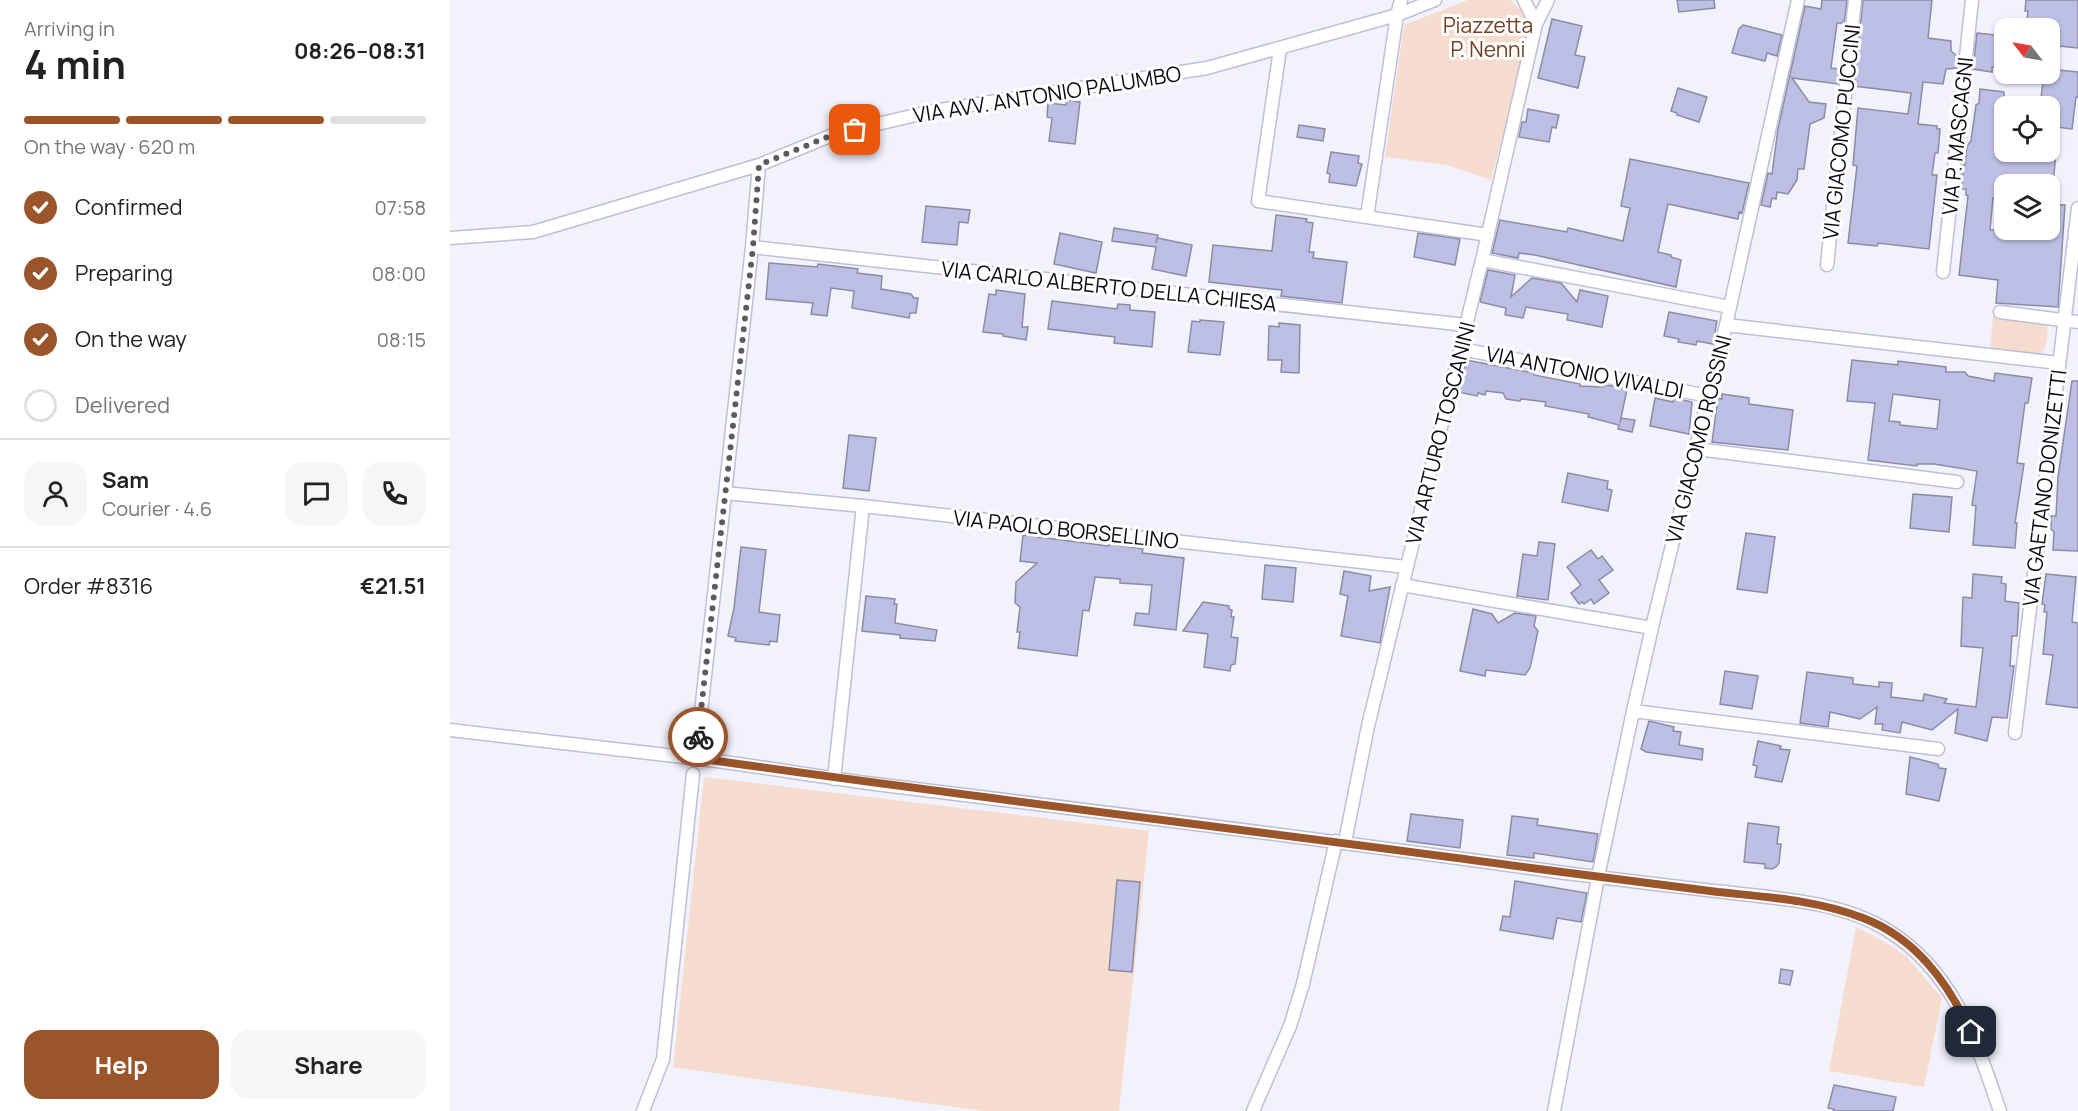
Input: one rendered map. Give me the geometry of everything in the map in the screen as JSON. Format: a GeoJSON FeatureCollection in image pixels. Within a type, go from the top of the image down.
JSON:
{"type":"FeatureCollection","features":[{"type":"Feature","properties":{"kind":"street"},"geometry":{"type":"LineString","coordinates":[[1367,217],[1401,0]]}},
{"type":"Feature","properties":{"kind":"street","name":"VIA AVV. ANTONIO PALUMBO"},"geometry":{"type":"LineString","coordinates":[[450,238],[533,232],[759,165],[835,134],[933,111],[1207,69],[1397,15],[1436,0]]}},
{"type":"Feature","properties":{"kind":"street"},"geometry":{"type":"LineString","coordinates":[[1524,0],[1536,24]]}},
{"type":"Feature","properties":{"kind":"street","name":"VIA ARTURO TOSCANINI"},"geometry":{"type":"LineString","coordinates":[[1252,1111],[1290,1026],[1303,984],[1461,349],[1536,24],[1548,0]]}},
{"type":"Feature","properties":{"kind":"street","name":"VIA GIACOMO ROSSINI"},"geometry":{"type":"LineString","coordinates":[[1554,1111],[1598,877],[1652,628],[1726,325],[1798,0]]}},
{"type":"Feature","properties":{"kind":"street","name":"VIA GIACOMO PUCCINI"},"geometry":{"type":"LineString","coordinates":[[1827,265],[1855,0]]}},
{"type":"Feature","properties":{"kind":"street","name":"VIA P. MASCAGNI"},"geometry":{"type":"LineString","coordinates":[[1943,272],[1972,0]]}},
{"type":"Feature","properties":{"kind":"street"},"geometry":{"type":"LineString","coordinates":[[1280,49],[1258,201],[1488,235]]}},
{"type":"Feature","properties":{"kind":"street"},"geometry":{"type":"LineString","coordinates":[[696,758],[753,247],[759,165]]}},
{"type":"Feature","properties":{"kind":"street","name":"VIA GAETANO DONIZETTI"},"geometry":{"type":"LineString","coordinates":[[2015,733],[2078,208]]}},
{"type":"Feature","properties":{"kind":"street","name":"VIA CARLO ALBERTO DELLA CHIESA"},"geometry":{"type":"LineString","coordinates":[[753,247],[1466,326]]}},
{"type":"Feature","properties":{"kind":"street"},"geometry":{"type":"LineString","coordinates":[[1482,260],[1730,307]]}},
{"type":"Feature","properties":{"kind":"street"},"geometry":{"type":"LineString","coordinates":[[2000,312],[2078,322]]}},
{"type":"Feature","properties":{"kind":"street"},"geometry":{"type":"LineString","coordinates":[[1726,325],[2059,363]]}},
{"type":"Feature","properties":{"kind":"street","name":"VIA ANTONIO VIVALDI"},"geometry":{"type":"LineString","coordinates":[[1461,349],[1709,396]]}},
{"type":"Feature","properties":{"kind":"street"},"geometry":{"type":"LineString","coordinates":[[1697,449],[1958,482]]}},
{"type":"Feature","properties":{"kind":"street","name":"VIA PAOLO BORSELLINO"},"geometry":{"type":"LineString","coordinates":[[725,493],[863,506],[1406,567]]}},
{"type":"Feature","properties":{"kind":"street"},"geometry":{"type":"LineString","coordinates":[[834,778],[863,506]]}},
{"type":"Feature","properties":{"kind":"street"},"geometry":{"type":"LineString","coordinates":[[1402,585],[1652,628]]}},
{"type":"Feature","properties":{"kind":"street"},"geometry":{"type":"LineString","coordinates":[[1634,711],[1938,748]]}},
{"type":"Feature","properties":{"kind":"street"},"geometry":{"type":"LineString","coordinates":[[450,730],[696,758],[834,778],[1340,841],[1800,902],[1840,910],[1886,929],[1909,945],[1931,965],[1964,1016],[2000,1111]]}},
{"type":"Feature","properties":{"kind":"street"},"geometry":{"type":"LineString","coordinates":[[643,1111],[663,1059],[693,774]]}},
{"type":"Feature","properties":{"kind":"green space","name":"Piazzetta P. Nenni"},"geometry":{"type":"Polygon","coordinates":[[[1468,0],[1510,0],[1524,13],[1528,22],[1517,82],[1491,180],[1447,165],[1385,157],[1404,25],[1468,0]]]}},
{"type":"Feature","properties":{"kind":"green space"},"geometry":{"type":"Polygon","coordinates":[[[1993,316],[2046,322],[2047,339],[2041,354],[1990,350],[1993,316]]]}},
{"type":"Feature","properties":{"kind":"green space"},"geometry":{"type":"Polygon","coordinates":[[[704,777],[1149,831],[1119,1111],[982,1111],[673,1067],[704,777]]]}},
{"type":"Feature","properties":{"kind":"green space"},"geometry":{"type":"Polygon","coordinates":[[[1856,927],[1906,956],[1942,998],[1924,1087],[1829,1071],[1856,927]]]}},
{"type":"Feature","properties":{"kind":"building"},"geometry":{"type":"Polygon","coordinates":[[[1677,0],[1714,0],[1715,8],[1679,12],[1677,0]]]}},
{"type":"Feature","properties":{"kind":"building"},"geometry":{"type":"Polygon","coordinates":[[[1822,0],[1847,0],[1844,23],[1837,23],[1831,68],[1839,69],[1838,84],[1792,78],[1809,102],[1826,104],[1824,118],[1810,124],[1804,169],[1798,169],[1797,180],[1788,194],[1777,192],[1776,199],[1772,198],[1770,207],[1761,205],[1768,173],[1772,174],[1778,129],[1805,6],[1821,9],[1822,0]]]}},
{"type":"Feature","properties":{"kind":"building"},"geometry":{"type":"Polygon","coordinates":[[[1863,0],[1932,0],[1928,38],[1951,41],[1951,51],[1958,57],[1957,68],[1946,69],[1943,84],[1923,82],[1918,124],[1937,126],[1937,129],[1940,129],[1938,153],[1935,153],[1932,175],[1937,175],[1929,249],[1878,243],[1877,246],[1848,243],[1857,166],[1853,165],[1858,108],[1908,114],[1911,93],[1854,86],[1863,0]]]}},
{"type":"Feature","properties":{"kind":"building"},"geometry":{"type":"Polygon","coordinates":[[[2026,0],[2078,0],[2078,48],[2060,46],[2060,18],[2027,18],[2028,11],[2025,11],[2026,0]]]}},
{"type":"Feature","properties":{"kind":"building"},"geometry":{"type":"Polygon","coordinates":[[[1552,19],[1582,26],[1575,55],[1585,57],[1578,88],[1538,78],[1552,19]]]}},
{"type":"Feature","properties":{"kind":"building"},"geometry":{"type":"Polygon","coordinates":[[[1743,25],[1782,35],[1777,56],[1767,53],[1765,61],[1732,53],[1739,29],[1743,25]]]}},
{"type":"Feature","properties":{"kind":"building"},"geometry":{"type":"Polygon","coordinates":[[[1977,33],[1994,35],[1992,72],[1973,69],[1977,33]]]}},
{"type":"Feature","properties":{"kind":"building"},"geometry":{"type":"Polygon","coordinates":[[[2060,70],[2078,72],[2078,97],[2076,97],[2072,129],[2060,127],[2060,96],[2041,96],[2043,84],[2060,84],[2060,70]]]}},
{"type":"Feature","properties":{"kind":"building"},"geometry":{"type":"Polygon","coordinates":[[[1678,88],[1707,97],[1699,122],[1671,111],[1678,88]]]}},
{"type":"Feature","properties":{"kind":"building"},"geometry":{"type":"Polygon","coordinates":[[[1980,89],[2004,92],[2004,96],[1994,96],[1994,162],[2055,162],[2054,174],[1994,174],[1990,230],[1994,230],[1994,240],[2060,240],[2060,205],[2065,205],[2058,307],[1996,303],[1998,280],[1959,275],[1968,196],[1966,189],[1962,189],[1963,165],[1965,165],[1967,146],[1971,141],[1976,105],[1979,103],[1980,89]]]}},
{"type":"Feature","properties":{"kind":"building"},"geometry":{"type":"Polygon","coordinates":[[[1067,100],[1080,102],[1075,144],[1049,141],[1052,118],[1047,117],[1048,103],[1066,105],[1067,100]]]}},
{"type":"Feature","properties":{"kind":"building"},"geometry":{"type":"Polygon","coordinates":[[[1528,109],[1559,115],[1556,128],[1552,127],[1549,142],[1519,137],[1522,122],[1526,122],[1528,109]]]}},
{"type":"Feature","properties":{"kind":"building"},"geometry":{"type":"Polygon","coordinates":[[[1299,125],[1325,129],[1323,141],[1297,137],[1299,125]]]}},
{"type":"Feature","properties":{"kind":"building"},"geometry":{"type":"Polygon","coordinates":[[[1331,152],[1359,156],[1358,163],[1362,164],[1356,186],[1329,182],[1330,174],[1327,173],[1331,152]]]}},
{"type":"Feature","properties":{"kind":"building"},"geometry":{"type":"Polygon","coordinates":[[[1630,159],[1749,183],[1742,213],[1739,212],[1738,219],[1668,204],[1658,252],[1681,260],[1676,287],[1535,255],[1519,253],[1518,258],[1492,253],[1500,220],[1567,232],[1568,228],[1623,241],[1630,208],[1621,206],[1630,159]]]}},
{"type":"Feature","properties":{"kind":"building"},"geometry":{"type":"Polygon","coordinates":[[[926,206],[970,210],[968,223],[959,222],[957,245],[922,242],[926,206]]]}},
{"type":"Feature","properties":{"kind":"building"},"geometry":{"type":"Polygon","coordinates":[[[1276,215],[1307,219],[1306,222],[1313,223],[1309,252],[1314,252],[1313,258],[1347,262],[1342,303],[1281,296],[1282,290],[1209,282],[1213,245],[1272,251],[1276,215]]]}},
{"type":"Feature","properties":{"kind":"building"},"geometry":{"type":"Polygon","coordinates":[[[1114,228],[1158,235],[1157,238],[1192,245],[1186,276],[1152,269],[1156,247],[1112,241],[1114,228]]]}},
{"type":"Feature","properties":{"kind":"building"},"geometry":{"type":"Polygon","coordinates":[[[1060,233],[1102,242],[1096,273],[1054,264],[1060,233]]]}},
{"type":"Feature","properties":{"kind":"building"},"geometry":{"type":"Polygon","coordinates":[[[1418,233],[1460,239],[1455,265],[1414,257],[1418,233]]]}},
{"type":"Feature","properties":{"kind":"building"},"geometry":{"type":"Polygon","coordinates":[[[769,263],[817,267],[818,264],[858,269],[857,273],[882,276],[881,289],[911,294],[914,298],[918,298],[916,313],[910,313],[909,318],[852,308],[854,291],[831,288],[827,316],[811,314],[813,303],[766,299],[769,263]]]}},
{"type":"Feature","properties":{"kind":"building"},"geometry":{"type":"Polygon","coordinates":[[[1488,270],[1515,275],[1511,297],[1532,278],[1561,283],[1577,302],[1580,290],[1608,296],[1602,327],[1567,320],[1568,314],[1526,307],[1523,318],[1505,315],[1506,308],[1480,302],[1488,270]]]}},
{"type":"Feature","properties":{"kind":"building"},"geometry":{"type":"Polygon","coordinates":[[[996,290],[1025,294],[1022,327],[1028,327],[1026,340],[983,332],[989,294],[996,295],[996,290]]]}},
{"type":"Feature","properties":{"kind":"building"},"geometry":{"type":"Polygon","coordinates":[[[1052,301],[1117,309],[1118,304],[1130,305],[1130,310],[1155,312],[1152,347],[1114,343],[1115,337],[1048,329],[1052,301]]]}},
{"type":"Feature","properties":{"kind":"building"},"geometry":{"type":"Polygon","coordinates":[[[1669,312],[1717,321],[1713,344],[1697,341],[1696,345],[1678,342],[1679,339],[1664,336],[1669,312]]]}},
{"type":"Feature","properties":{"kind":"building"},"geometry":{"type":"Polygon","coordinates":[[[1200,320],[1224,322],[1220,355],[1188,352],[1192,321],[1200,322],[1200,320]]]}},
{"type":"Feature","properties":{"kind":"building"},"geometry":{"type":"Polygon","coordinates":[[[1279,323],[1300,325],[1299,373],[1281,372],[1282,360],[1268,360],[1269,326],[1279,327],[1279,323]]]}},
{"type":"Feature","properties":{"kind":"building"},"geometry":{"type":"Polygon","coordinates":[[[1466,360],[1534,373],[1534,375],[1580,384],[1580,386],[1602,387],[1607,385],[1627,389],[1621,418],[1635,420],[1632,432],[1618,429],[1619,425],[1588,417],[1589,414],[1545,406],[1546,402],[1506,399],[1503,393],[1486,391],[1485,395],[1478,393],[1477,396],[1458,392],[1466,360]]]}},
{"type":"Feature","properties":{"kind":"building"},"geometry":{"type":"Polygon","coordinates":[[[1852,360],[1898,365],[1898,361],[1946,367],[1946,372],[1965,372],[1968,376],[1994,381],[1995,373],[2032,378],[2028,403],[2025,403],[2017,463],[2024,464],[2015,523],[2017,523],[2015,548],[1973,545],[1976,506],[1972,505],[1977,471],[1934,464],[1917,464],[1917,466],[1868,460],[1875,403],[1847,401],[1852,360]],[[1893,394],[1889,421],[1900,422],[1900,425],[1937,429],[1940,400],[1893,394]]]}},
{"type":"Feature","properties":{"kind":"building"},"geometry":{"type":"Polygon","coordinates":[[[2072,381],[2078,381],[2078,551],[2053,550],[2054,532],[2051,529],[2051,516],[2056,516],[2058,477],[2072,381]]]}},
{"type":"Feature","properties":{"kind":"building"},"geometry":{"type":"Polygon","coordinates":[[[1722,394],[1749,398],[1749,404],[1793,410],[1788,450],[1712,442],[1718,398],[1722,399],[1722,394]]]}},
{"type":"Feature","properties":{"kind":"building"},"geometry":{"type":"Polygon","coordinates":[[[1655,398],[1673,402],[1674,398],[1692,402],[1689,434],[1650,426],[1655,398]]]}},
{"type":"Feature","properties":{"kind":"building"},"geometry":{"type":"Polygon","coordinates":[[[849,435],[876,438],[869,491],[843,488],[849,435]]]}},
{"type":"Feature","properties":{"kind":"building"},"geometry":{"type":"Polygon","coordinates":[[[1568,473],[1608,481],[1607,489],[1612,490],[1608,511],[1562,502],[1568,473]]]}},
{"type":"Feature","properties":{"kind":"building"},"geometry":{"type":"Polygon","coordinates":[[[1913,494],[1952,497],[1949,532],[1910,528],[1913,494]]]}},
{"type":"Feature","properties":{"kind":"building"},"geometry":{"type":"Polygon","coordinates":[[[1746,533],[1775,537],[1767,593],[1737,589],[1746,533]]]}},
{"type":"Feature","properties":{"kind":"building"},"geometry":{"type":"Polygon","coordinates":[[[1023,535],[1108,546],[1110,544],[1143,549],[1142,553],[1184,558],[1176,630],[1134,625],[1136,613],[1149,614],[1152,585],[1120,583],[1120,579],[1095,577],[1089,611],[1083,610],[1077,656],[1018,648],[1020,607],[1015,603],[1016,582],[1037,563],[1020,561],[1023,535]]]}},
{"type":"Feature","properties":{"kind":"building"},"geometry":{"type":"Polygon","coordinates":[[[1539,542],[1555,544],[1548,600],[1517,596],[1523,554],[1537,556],[1539,542]]]}},
{"type":"Feature","properties":{"kind":"building"},"geometry":{"type":"Polygon","coordinates":[[[741,547],[766,550],[759,612],[780,615],[777,642],[770,641],[769,645],[735,641],[736,638],[728,636],[734,608],[741,547]]]}},
{"type":"Feature","properties":{"kind":"building"},"geometry":{"type":"Polygon","coordinates":[[[1591,550],[1598,559],[1602,556],[1613,570],[1599,580],[1609,593],[1594,604],[1591,599],[1584,604],[1582,602],[1579,604],[1571,593],[1581,585],[1567,567],[1591,550]]]}},
{"type":"Feature","properties":{"kind":"building"},"geometry":{"type":"Polygon","coordinates":[[[1265,565],[1296,568],[1293,602],[1262,599],[1265,565]]]}},
{"type":"Feature","properties":{"kind":"building"},"geometry":{"type":"Polygon","coordinates":[[[1344,571],[1371,576],[1369,591],[1390,587],[1380,643],[1341,636],[1348,596],[1340,594],[1344,571]]]}},
{"type":"Feature","properties":{"kind":"building"},"geometry":{"type":"Polygon","coordinates":[[[1973,574],[2002,577],[2001,583],[2006,584],[2005,601],[2019,603],[2017,636],[2012,636],[2010,666],[2014,666],[2007,718],[1992,717],[1987,741],[1955,733],[1958,709],[1932,730],[1902,722],[1900,733],[1882,730],[1883,724],[1875,724],[1877,707],[1860,719],[1830,712],[1828,727],[1800,723],[1807,672],[1853,678],[1853,684],[1879,687],[1879,682],[1892,683],[1891,697],[1923,701],[1924,694],[1947,699],[1944,703],[1976,707],[1983,648],[1961,646],[1963,597],[1972,598],[1973,574]]]}},
{"type":"Feature","properties":{"kind":"building"},"geometry":{"type":"Polygon","coordinates":[[[2046,574],[2076,577],[2072,622],[2078,623],[2078,708],[2046,704],[2053,655],[2043,654],[2047,612],[2044,612],[2045,605],[2042,604],[2046,574]]]}},
{"type":"Feature","properties":{"kind":"building"},"geometry":{"type":"Polygon","coordinates":[[[866,596],[895,599],[894,604],[897,604],[895,623],[937,630],[935,641],[862,631],[866,596]]]}},
{"type":"Feature","properties":{"kind":"building"},"geometry":{"type":"Polygon","coordinates":[[[1203,602],[1229,606],[1232,610],[1231,617],[1234,617],[1231,637],[1238,638],[1235,664],[1231,665],[1230,671],[1204,667],[1208,634],[1183,631],[1203,602]]]}},
{"type":"Feature","properties":{"kind":"building"},"geometry":{"type":"Polygon","coordinates":[[[1473,609],[1492,614],[1498,623],[1515,613],[1536,616],[1534,626],[1538,631],[1530,668],[1525,675],[1486,670],[1485,676],[1460,671],[1473,609]]]}},
{"type":"Feature","properties":{"kind":"building"},"geometry":{"type":"Polygon","coordinates":[[[1725,671],[1758,676],[1752,709],[1720,704],[1725,671]]]}},
{"type":"Feature","properties":{"kind":"building"},"geometry":{"type":"Polygon","coordinates":[[[1649,721],[1674,727],[1673,731],[1681,732],[1679,745],[1703,749],[1702,760],[1646,752],[1641,749],[1649,721]]]}},
{"type":"Feature","properties":{"kind":"building"},"geometry":{"type":"Polygon","coordinates":[[[1758,741],[1790,750],[1782,782],[1755,777],[1757,766],[1753,765],[1758,741]]]}},
{"type":"Feature","properties":{"kind":"building"},"geometry":{"type":"Polygon","coordinates":[[[1910,757],[1938,764],[1939,768],[1946,769],[1939,801],[1906,794],[1910,757]]]}},
{"type":"Feature","properties":{"kind":"building"},"geometry":{"type":"Polygon","coordinates":[[[1411,814],[1463,820],[1460,848],[1407,841],[1411,814]]]}},
{"type":"Feature","properties":{"kind":"building"},"geometry":{"type":"Polygon","coordinates":[[[1512,816],[1538,819],[1537,825],[1598,834],[1593,862],[1534,853],[1534,858],[1507,855],[1512,816]]]}},
{"type":"Feature","properties":{"kind":"building"},"geometry":{"type":"Polygon","coordinates":[[[1748,823],[1779,827],[1777,844],[1781,844],[1779,863],[1776,867],[1765,868],[1765,864],[1744,862],[1748,823]]]}},
{"type":"Feature","properties":{"kind":"building"},"geometry":{"type":"Polygon","coordinates":[[[1117,880],[1140,882],[1132,972],[1109,970],[1117,880]]]}},
{"type":"Feature","properties":{"kind":"building"},"geometry":{"type":"Polygon","coordinates":[[[1515,881],[1587,893],[1581,922],[1557,918],[1553,939],[1500,930],[1503,916],[1510,917],[1515,881]]]}},
{"type":"Feature","properties":{"kind":"building"},"geometry":{"type":"Polygon","coordinates":[[[1781,969],[1793,971],[1790,985],[1779,983],[1781,969]]]}},
{"type":"Feature","properties":{"kind":"building"},"geometry":{"type":"Polygon","coordinates":[[[1834,1085],[1896,1097],[1893,1111],[1833,1111],[1834,1109],[1828,1108],[1834,1085]]]}},
{"type":"Feature","properties":{"kind":"way so far"},"geometry":{"type":"LineString","coordinates":[[698,737],[753,247],[759,165],[835,134],[855,130]]}},
{"type":"Feature","properties":{"kind":"route"},"geometry":{"type":"LineString","coordinates":[[698,737],[696,758],[834,778],[1800,902],[1840,910],[1886,929],[1909,945],[1931,965],[1964,1016],[1971,1032]]}}]}
